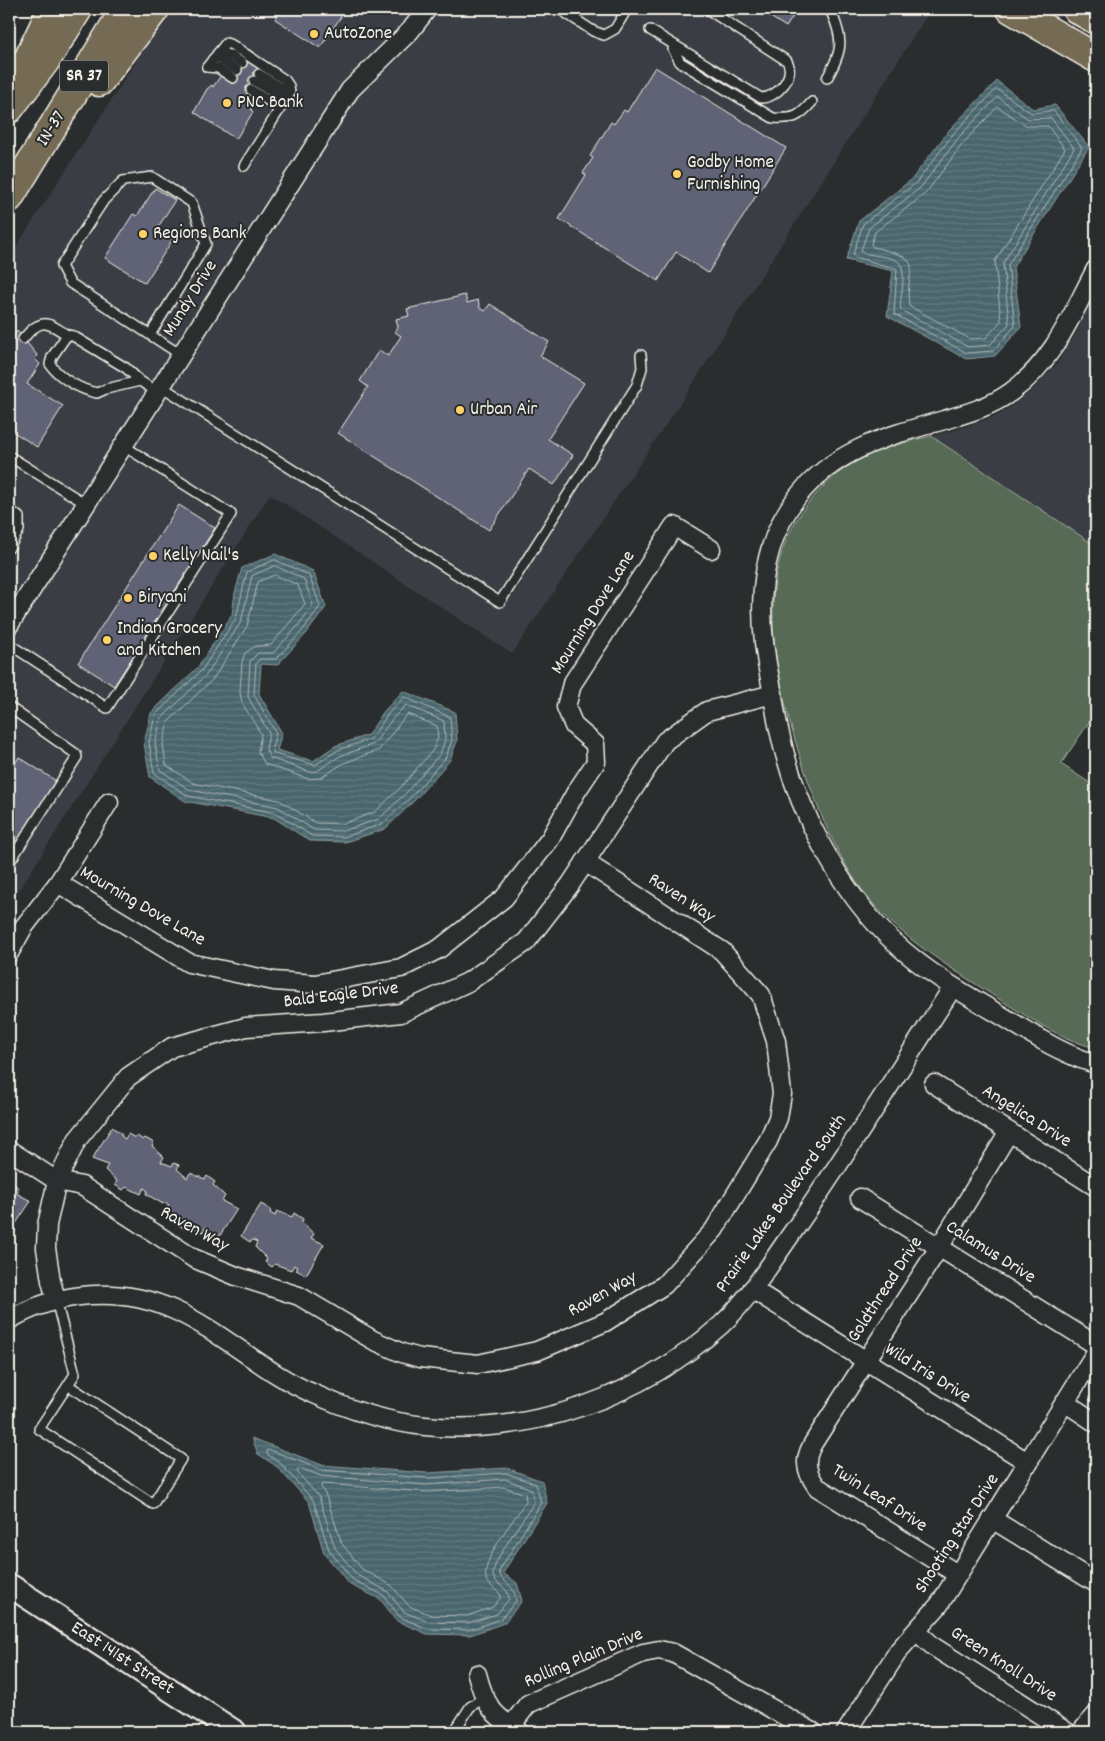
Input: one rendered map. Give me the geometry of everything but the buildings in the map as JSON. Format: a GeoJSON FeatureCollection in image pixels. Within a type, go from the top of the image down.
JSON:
{"type":"FeatureCollection","features":[{"type":"Feature","properties":{"kind":"main road"},"geometry":{"type":"LineString","coordinates":[[9,107],[32,48],[52,9]]}},
{"type":"Feature","properties":{"kind":"main road","name":"SR 37"},"geometry":{"type":"LineString","coordinates":[[9,107],[46,60],[78,9]]}},
{"type":"Feature","properties":{"kind":"main road","name":"IN-37"},"geometry":{"type":"LineString","coordinates":[[9,198],[126,9]]}},
{"type":"Feature","properties":{"kind":"main road"},"geometry":{"type":"LineString","coordinates":[[43,144],[80,106],[155,9]]}},
{"type":"Feature","properties":{"kind":"main road"},"geometry":{"type":"LineString","coordinates":[[1011,9],[1096,58]]}},
{"type":"Feature","properties":{"kind":"main road"},"geometry":{"type":"LineString","coordinates":[[1077,9],[1096,20]]}},
{"type":"Feature","properties":{"kind":"street","name":"Mundy Drive"},"geometry":{"type":"LineString","coordinates":[[9,625],[350,90],[410,31],[426,9]]}},
{"type":"Feature","properties":{"kind":"street"},"geometry":{"type":"LineString","coordinates":[[1096,269],[1070,322],[1054,348],[1035,371],[1012,391],[975,411],[894,433],[858,447],[828,466],[796,498],[774,538],[763,582],[762,622],[780,735],[795,782],[823,847],[838,874],[875,923],[895,944],[953,987],[1065,1053],[1096,1064]]}},
{"type":"Feature","properties":{"kind":"street","name":"Mourning Dove Lane"},"geometry":{"type":"LineString","coordinates":[[58,883],[189,963],[274,981],[328,983],[400,968],[439,949],[504,898],[550,839],[576,792],[596,762],[595,744],[574,726],[566,707],[572,684],[674,526],[711,549]]}},
{"type":"Feature","properties":{"kind":"street","name":"Bald Eagle Drive"},"geometry":{"type":"LineString","coordinates":[[56,1299],[46,1248],[47,1225],[57,1181],[77,1140],[128,1077],[172,1046],[246,1027],[400,1014],[468,982],[526,942],[585,862],[665,741],[707,711],[773,694]]}},
{"type":"Feature","properties":{"kind":"street"},"geometry":{"type":"LineString","coordinates":[[9,953],[22,928],[58,883],[109,802]]}},
{"type":"Feature","properties":{"kind":"street","name":"Raven Way"},"geometry":{"type":"LineString","coordinates":[[57,1181],[82,1186],[193,1258],[236,1276],[299,1296],[388,1348],[420,1358],[478,1364],[537,1351],[606,1322],[664,1285],[714,1230],[768,1141],[778,1118],[782,1094],[776,1041],[761,994],[722,951],[585,862]]}},
{"type":"Feature","properties":{"kind":"street","name":"Prairie Lakes Boulevard South"},"geometry":{"type":"LineString","coordinates":[[9,1320],[35,1306],[56,1299],[96,1294],[145,1300],[174,1310],[287,1380],[324,1398],[368,1414],[426,1426],[464,1426],[515,1423],[556,1414],[636,1384],[690,1350],[723,1323],[752,1289],[818,1195],[953,987]]}},
{"type":"Feature","properties":{"kind":"street","name":"Angelica Drive"},"geometry":{"type":"LineString","coordinates":[[934,1084],[1096,1186]]}},
{"type":"Feature","properties":{"kind":"street","name":"Goldthread Drive"},"geometry":{"type":"LineString","coordinates":[[808,1472],[808,1451],[940,1246],[1009,1132]]}},
{"type":"Feature","properties":{"kind":"street"},"geometry":{"type":"LineString","coordinates":[[9,1150],[57,1181]]}},
{"type":"Feature","properties":{"kind":"street","name":"Calamus Drive"},"geometry":{"type":"LineString","coordinates":[[860,1198],[940,1246],[1096,1345]]}},
{"type":"Feature","properties":{"kind":"street","name":"Wild Iris Drive"},"geometry":{"type":"LineString","coordinates":[[752,1289],[1029,1463]]}},
{"type":"Feature","properties":{"kind":"street","name":"Shooting Star Drive"},"geometry":{"type":"LineString","coordinates":[[846,1732],[899,1650],[917,1632],[938,1605],[1029,1463],[1096,1352]]}},
{"type":"Feature","properties":{"kind":"street"},"geometry":{"type":"LineString","coordinates":[[1066,1403],[1096,1423]]}},
{"type":"Feature","properties":{"kind":"street","name":"Twin Leaf Drive"},"geometry":{"type":"LineString","coordinates":[[808,1472],[818,1487],[957,1574]]}},
{"type":"Feature","properties":{"kind":"street"},"geometry":{"type":"LineString","coordinates":[[992,1519],[1096,1583]]}},
{"type":"Feature","properties":{"kind":"street","name":"East 141st Street"},"geometry":{"type":"LineString","coordinates":[[9,1585],[236,1732]]}},
{"type":"Feature","properties":{"kind":"street","name":"Green Knoll Drive"},"geometry":{"type":"LineString","coordinates":[[917,1632],[934,1647],[1067,1732]]}},
{"type":"Feature","properties":{"kind":"street","name":"Rolling Plain Drive"},"geometry":{"type":"LineString","coordinates":[[516,1729],[528,1704],[643,1653],[658,1650],[673,1653],[814,1732]]}},
{"type":"Feature","properties":{"kind":"street"},"geometry":{"type":"LineString","coordinates":[[477,1674],[483,1698],[493,1711],[516,1729]]}},
{"type":"Feature","properties":{"kind":"street"},"geometry":{"type":"LineString","coordinates":[[1080,1732],[1096,1715]]}},
{"type":"Feature","properties":{"kind":"lane"},"geometry":{"type":"LineString","coordinates":[[561,10],[593,32],[604,35],[615,29],[627,9]]}},
{"type":"Feature","properties":{"kind":"lane"},"geometry":{"type":"LineString","coordinates":[[650,30],[761,98],[770,98],[777,92],[790,73],[790,66],[787,61],[707,9]]}},
{"type":"Feature","properties":{"kind":"lane"},"geometry":{"type":"LineString","coordinates":[[827,78],[840,55],[839,35],[830,9]]}},
{"type":"Feature","properties":{"kind":"lane"},"geometry":{"type":"LineString","coordinates":[[237,70],[220,59],[213,60],[226,44],[232,45],[285,80],[290,90],[244,166]]}},
{"type":"Feature","properties":{"kind":"lane"},"geometry":{"type":"LineString","coordinates":[[674,45],[673,49],[680,62],[773,118],[787,119],[800,116],[812,102]]}},
{"type":"Feature","properties":{"kind":"lane"},"geometry":{"type":"LineString","coordinates":[[280,108],[275,105],[255,82],[281,88],[288,96]]}},
{"type":"Feature","properties":{"kind":"lane"},"geometry":{"type":"LineString","coordinates":[[150,335],[206,244],[192,203],[152,177],[123,181],[104,200],[61,266],[70,283],[150,335],[181,355]]}},
{"type":"Feature","properties":{"kind":"lane"},"geometry":{"type":"LineString","coordinates":[[23,339],[32,328],[44,323],[53,326],[67,335],[73,336],[126,368],[140,381],[159,389],[500,602],[637,384],[642,368],[642,355]]}},
{"type":"Feature","properties":{"kind":"lane"},"geometry":{"type":"LineString","coordinates":[[67,335],[52,357],[50,364],[55,371],[87,391],[97,393],[140,381]]}},
{"type":"Feature","properties":{"kind":"lane"},"geometry":{"type":"LineString","coordinates":[[9,644],[107,708],[231,514],[124,446]]}},
{"type":"Feature","properties":{"kind":"lane"},"geometry":{"type":"LineString","coordinates":[[9,456],[86,504]]}},
{"type":"Feature","properties":{"kind":"lane"},"geometry":{"type":"LineString","coordinates":[[9,509],[19,517],[20,524],[9,548]]}},
{"type":"Feature","properties":{"kind":"lane"},"geometry":{"type":"LineString","coordinates":[[9,707],[76,754],[77,757],[9,863]]}},
{"type":"Feature","properties":{"kind":"lane"},"geometry":{"type":"LineString","coordinates":[[56,1299],[75,1374],[68,1385],[40,1429],[153,1504],[181,1459],[68,1385]]}},
{"type":"Feature","properties":{"kind":"lane"},"geometry":{"type":"LineString","coordinates":[[454,1732],[470,1707],[483,1698]]}},
{"type":"Feature","properties":{"kind":"shaded area"},"geometry":{"type":"Polygon","coordinates":[[[170,9],[931,9],[683,399],[512,654],[270,494],[9,906],[9,258],[170,9]]]}},
{"type":"Feature","properties":{"kind":"shaded area"},"geometry":{"type":"Polygon","coordinates":[[[1096,291],[1096,546],[931,436],[999,415],[1030,392],[1057,364],[1078,329],[1096,291]]]}},
{"type":"Feature","properties":{"kind":"green space"},"geometry":{"type":"Polygon","coordinates":[[[931,436],[1096,546],[1096,712],[1061,764],[1096,787],[1096,1048],[1059,1034],[1002,1001],[919,946],[882,913],[851,874],[832,840],[803,767],[792,730],[776,655],[773,619],[775,584],[782,551],[797,519],[819,490],[859,459],[890,447],[931,436]]]}},
{"type":"Feature","properties":{"kind":"water"},"geometry":{"type":"Polygon","coordinates":[[[997,81],[1033,109],[1055,105],[1089,147],[1013,267],[1021,327],[995,356],[966,359],[887,316],[893,271],[846,260],[859,221],[912,179],[950,129],[997,81]]]}},
{"type":"Feature","properties":{"kind":"water"},"geometry":{"type":"Polygon","coordinates":[[[275,554],[313,571],[326,607],[306,634],[277,665],[261,664],[259,694],[282,733],[277,750],[313,761],[335,746],[368,735],[384,711],[403,691],[455,712],[457,741],[450,760],[414,801],[385,829],[345,842],[310,841],[274,818],[185,801],[150,777],[144,743],[151,713],[198,667],[232,615],[235,593],[242,568],[275,554]]]}},
{"type":"Feature","properties":{"kind":"water"},"geometry":{"type":"Polygon","coordinates":[[[252,1438],[322,1465],[427,1473],[507,1468],[542,1481],[547,1503],[503,1573],[517,1583],[522,1601],[504,1623],[470,1635],[427,1634],[397,1621],[380,1599],[350,1585],[324,1553],[309,1502],[276,1466],[258,1454],[252,1438]]]}},
{"type":"Feature","properties":{"kind":"place","name":"AutoZone"},"geometry":{"type":"Point","coordinates":[314,34]}},
{"type":"Feature","properties":{"kind":"place","name":"PNC Bank"},"geometry":{"type":"Point","coordinates":[227,103]}},
{"type":"Feature","properties":{"kind":"place","name":"Godby Home Furnishing"},"geometry":{"type":"Point","coordinates":[677,174]}},
{"type":"Feature","properties":{"kind":"place","name":"Regions Bank"},"geometry":{"type":"Point","coordinates":[143,234]}},
{"type":"Feature","properties":{"kind":"place","name":"Urban Air"},"geometry":{"type":"Point","coordinates":[460,410]}},
{"type":"Feature","properties":{"kind":"place","name":"Kelly Nail's"},"geometry":{"type":"Point","coordinates":[153,556]}},
{"type":"Feature","properties":{"kind":"place","name":"Biryani"},"geometry":{"type":"Point","coordinates":[128,598]}},
{"type":"Feature","properties":{"kind":"place","name":"Indian Grocery and Kitchen"},"geometry":{"type":"Point","coordinates":[107,640]}}]}
